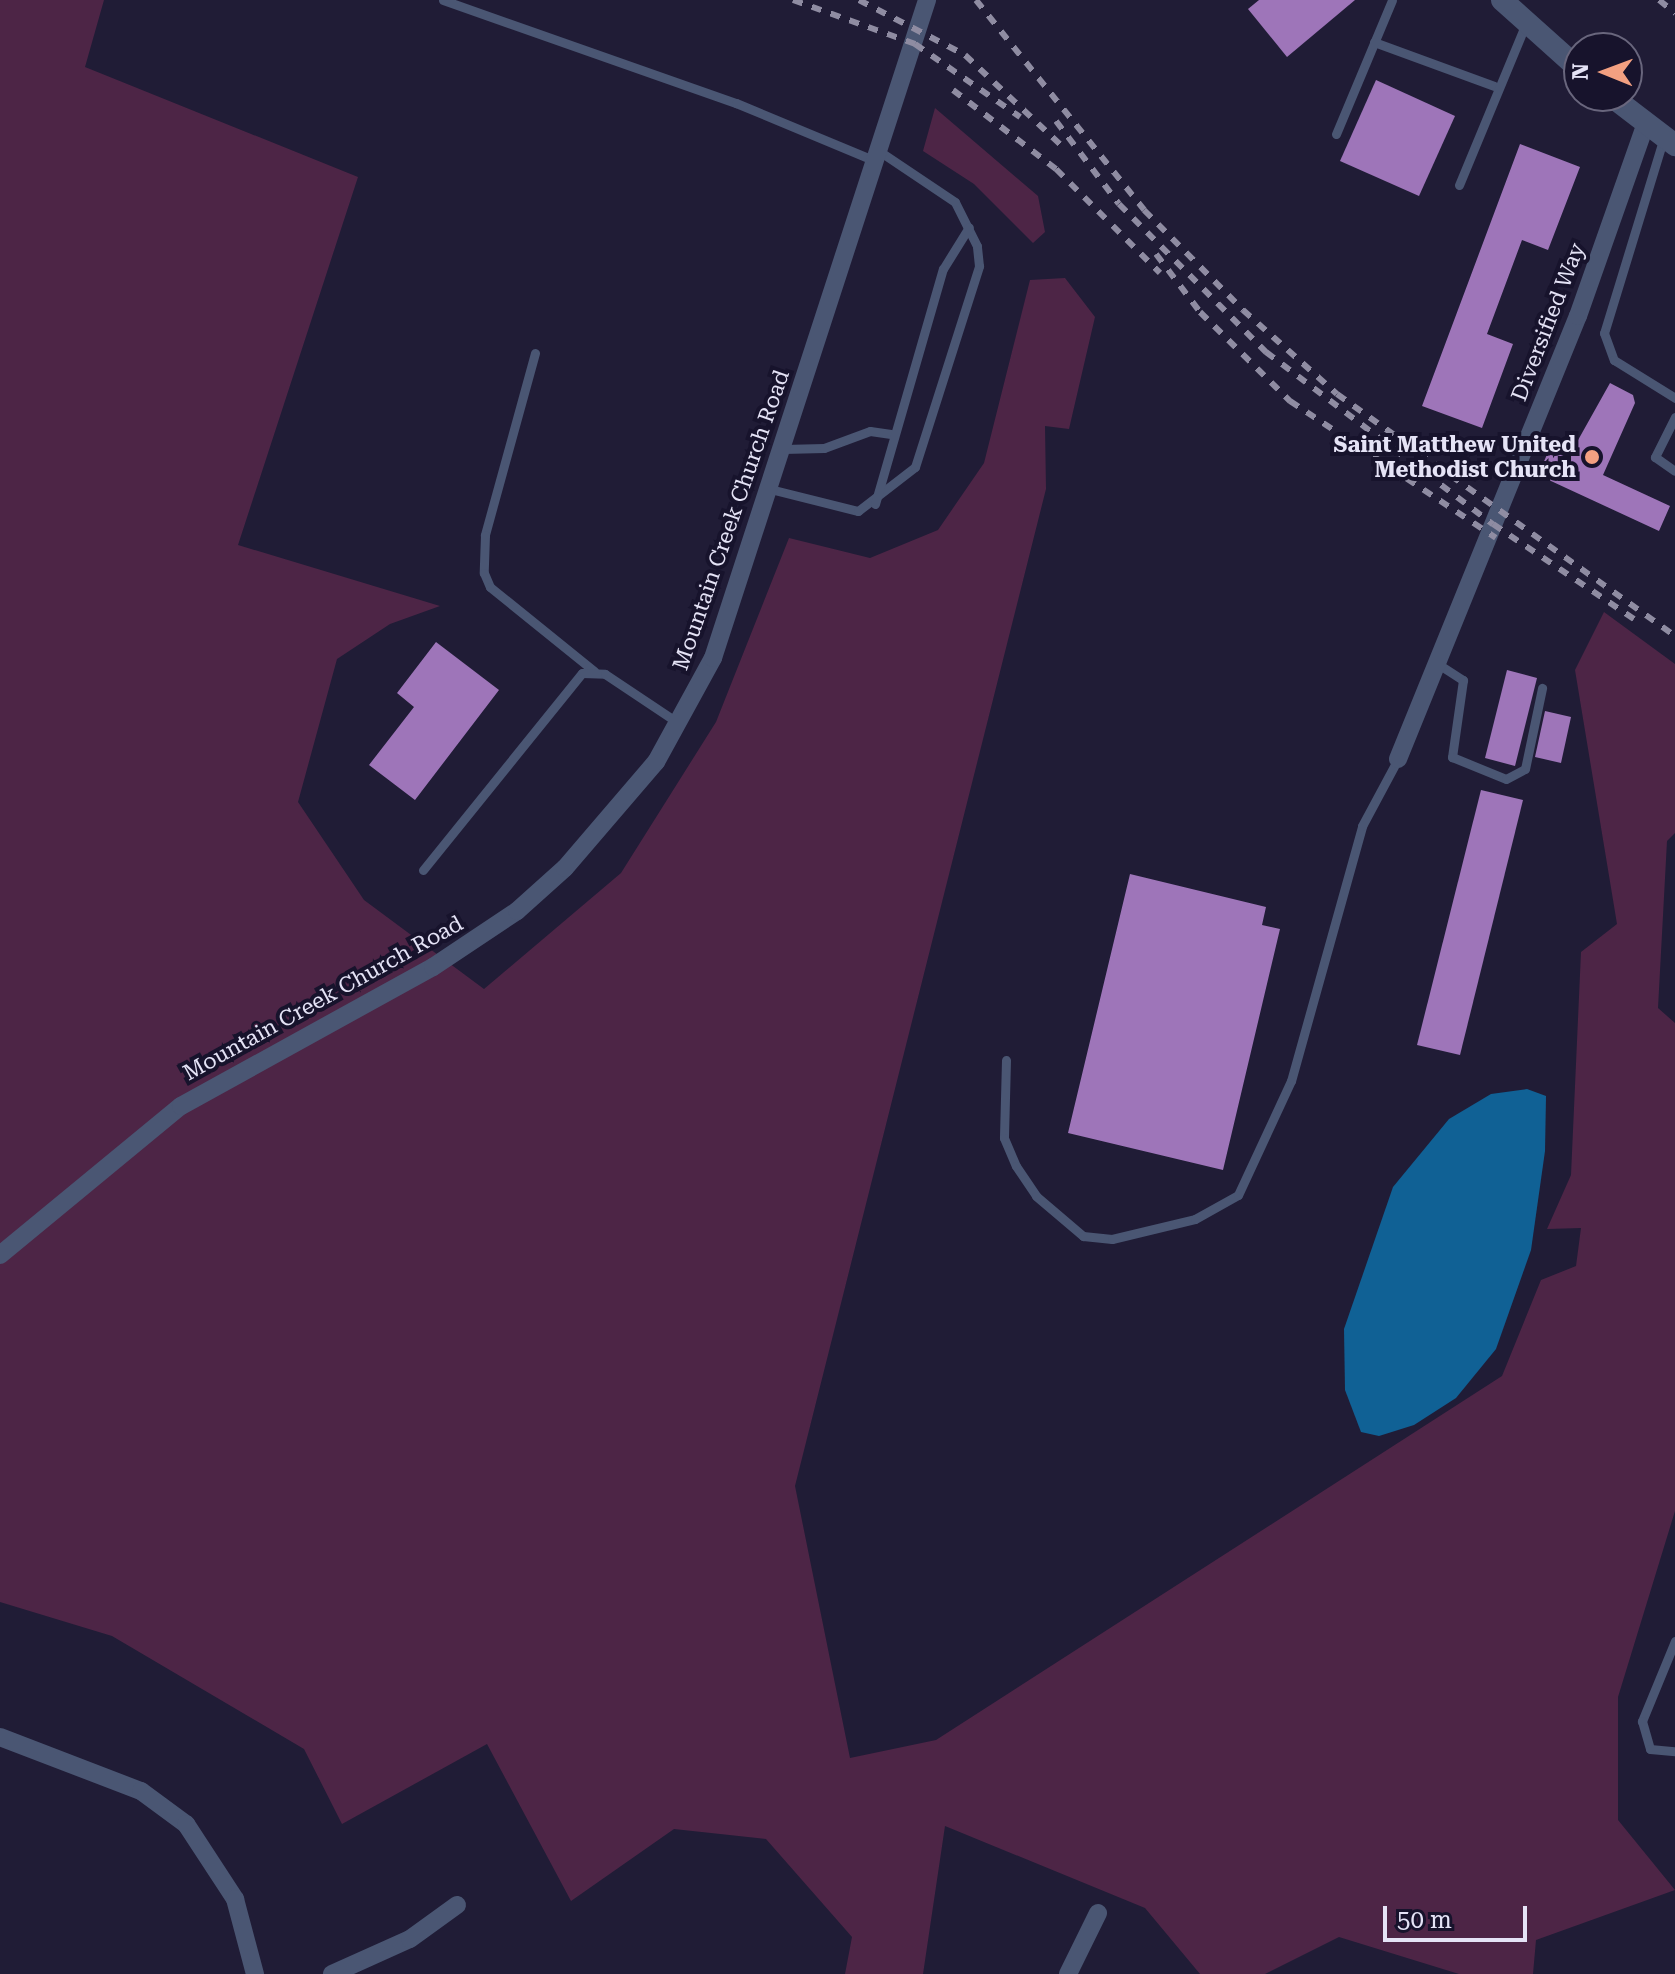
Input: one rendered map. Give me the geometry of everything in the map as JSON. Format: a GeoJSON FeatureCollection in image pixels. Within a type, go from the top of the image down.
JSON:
{"type":"FeatureCollection","features":[{"type":"Feature","properties":{"kind":"street","name":"Mountain Creek Church Road"},"geometry":{"type":"LineString","coordinates":[[0,1255],[181,1106],[433,967],[517,911],[619,810],[680,724],[713,658],[927,0]]}},
{"type":"Feature","properties":{"kind":"street"},"geometry":{"type":"LineString","coordinates":[[1502,0],[1563,55]]}},
{"type":"Feature","properties":{"kind":"street"},"geometry":{"type":"LineString","coordinates":[[1632,112],[1669,141]]}},
{"type":"Feature","properties":{"kind":"street","name":"Diversified Way"},"geometry":{"type":"LineString","coordinates":[[1398,759],[1578,316],[1646,123]]}},
{"type":"Feature","properties":{"kind":"street"},"geometry":{"type":"LineString","coordinates":[[0,1737],[141,1791],[186,1824],[235,1899],[255,1974]]}},
{"type":"Feature","properties":{"kind":"street"},"geometry":{"type":"LineString","coordinates":[[332,1974],[410,1939],[457,1905]]}},
{"type":"Feature","properties":{"kind":"street"},"geometry":{"type":"LineString","coordinates":[[1068,1974],[1098,1913]]}},
{"type":"Feature","properties":{"kind":"lane"},"geometry":{"type":"LineString","coordinates":[[443,0],[877,156],[945,193],[969,227],[979,266],[915,467],[875,504],[842,511],[770,489]]}},
{"type":"Feature","properties":{"kind":"lane"},"geometry":{"type":"LineString","coordinates":[[1336,134],[1392,0]]}},
{"type":"Feature","properties":{"kind":"lane"},"geometry":{"type":"LineString","coordinates":[[1459,185],[1494,86],[1526,23]]}},
{"type":"Feature","properties":{"kind":"lane"},"geometry":{"type":"LineString","coordinates":[[1374,42],[1494,86]]}},
{"type":"Feature","properties":{"kind":"lane"},"geometry":{"type":"LineString","coordinates":[[1669,141],[1604,333],[1614,360],[1675,398]]}},
{"type":"Feature","properties":{"kind":"lane"},"geometry":{"type":"LineString","coordinates":[[875,504],[891,434],[943,269],[969,227]]}},
{"type":"Feature","properties":{"kind":"lane"},"geometry":{"type":"LineString","coordinates":[[535,353],[485,535],[484,573],[490,587],[567,642],[594,671],[680,724]]}},
{"type":"Feature","properties":{"kind":"lane"},"geometry":{"type":"LineString","coordinates":[[1675,417],[1655,457],[1675,471]]}},
{"type":"Feature","properties":{"kind":"lane"},"geometry":{"type":"LineString","coordinates":[[783,449],[824,448],[870,431],[891,434]]}},
{"type":"Feature","properties":{"kind":"lane"},"geometry":{"type":"LineString","coordinates":[[1438,664],[1463,680],[1452,757],[1506,779],[1525,769],[1542,688]]}},
{"type":"Feature","properties":{"kind":"lane"},"geometry":{"type":"LineString","coordinates":[[423,870],[572,682],[594,671]]}},
{"type":"Feature","properties":{"kind":"lane"},"geometry":{"type":"LineString","coordinates":[[1006,1060],[1004,1138],[1016,1166],[1036,1196],[1083,1236],[1112,1239],[1195,1219],[1238,1195],[1291,1081],[1362,826],[1398,759]]}},
{"type":"Feature","properties":{"kind":"lane"},"geometry":{"type":"LineString","coordinates":[[1675,1641],[1642,1721],[1650,1749],[1675,1751]]}},
{"type":"Feature","properties":{"kind":"shaded area"},"geometry":{"type":"Polygon","coordinates":[[[0,0],[104,0],[85,67],[358,177],[238,545],[440,606],[390,624],[337,659],[298,802],[364,900],[484,989],[621,873],[716,722],[789,538],[870,558],[938,530],[984,463],[1030,280],[1065,278],[1095,317],[1069,429],[1045,426],[1046,489],[795,1486],[850,1758],[936,1740],[1502,1376],[1541,1280],[1576,1266],[1581,1228],[1547,1229],[1571,1175],[1581,952],[1617,924],[1575,670],[1604,612],[1675,664],[1675,833],[1667,841],[1658,1008],[1675,1023],[1675,1511],[1618,1697],[1618,1820],[1675,1890],[1536,1940],[1533,1974],[1459,1974],[1339,1937],[1265,1974],[1200,1974],[1145,1908],[945,1826],[923,1974],[845,1974],[852,1937],[766,1839],[674,1829],[571,1901],[487,1744],[342,1824],[304,1749],[112,1636],[0,1602],[0,0]]]}},
{"type":"Feature","properties":{"kind":"shaded area"},"geometry":{"type":"Polygon","coordinates":[[[935,108],[1038,196],[1045,232],[1033,243],[974,184],[923,151],[935,108]]]}},
{"type":"Feature","properties":{"kind":"water"},"geometry":{"type":"Polygon","coordinates":[[[1527,1089],[1546,1096],[1545,1151],[1531,1250],[1496,1349],[1456,1398],[1414,1425],[1379,1436],[1361,1432],[1345,1390],[1344,1329],[1393,1187],[1449,1119],[1491,1094],[1527,1089]]]}},
{"type":"Feature","properties":{"kind":"building"},"geometry":{"type":"Polygon","coordinates":[[[1259,0],[1355,0],[1287,57],[1248,9],[1259,0]]]}},
{"type":"Feature","properties":{"kind":"building"},"geometry":{"type":"Polygon","coordinates":[[[1376,80],[1455,116],[1419,196],[1340,161],[1376,80]]]}},
{"type":"Feature","properties":{"kind":"building"},"geometry":{"type":"Polygon","coordinates":[[[1520,144],[1580,167],[1548,250],[1522,240],[1487,334],[1513,344],[1482,428],[1422,406],[1520,144]]]}},
{"type":"Feature","properties":{"kind":"building","name":"Saint Matthew United Methodist Church"},"geometry":{"type":"Polygon","coordinates":[[[1610,383],[1633,395],[1635,403],[1603,475],[1670,506],[1659,531],[1538,475],[1549,450],[1568,458],[1610,383]]]}},
{"type":"Feature","properties":{"kind":"building"},"geometry":{"type":"Polygon","coordinates":[[[436,642],[499,690],[415,800],[369,765],[414,707],[397,693],[436,642]]]}},
{"type":"Feature","properties":{"kind":"building"},"geometry":{"type":"Polygon","coordinates":[[[1507,670],[1537,678],[1515,766],[1485,758],[1507,670]]]}},
{"type":"Feature","properties":{"kind":"building"},"geometry":{"type":"Polygon","coordinates":[[[1545,711],[1571,717],[1561,763],[1535,757],[1545,711]]]}},
{"type":"Feature","properties":{"kind":"building"},"geometry":{"type":"Polygon","coordinates":[[[1481,790],[1523,800],[1460,1055],[1417,1045],[1481,790]]]}},
{"type":"Feature","properties":{"kind":"building"},"geometry":{"type":"Polygon","coordinates":[[[1130,874],[1266,907],[1262,925],[1280,929],[1223,1170],[1068,1133],[1130,874]]]}},
{"type":"Feature","properties":{"kind":"railway"},"geometry":{"type":"LineString","coordinates":[[793,0],[915,44],[1020,117]]}},
{"type":"Feature","properties":{"kind":"railway"},"geometry":{"type":"LineString","coordinates":[[859,0],[965,55],[1064,148]]}},
{"type":"Feature","properties":{"kind":"railway"},"geometry":{"type":"LineString","coordinates":[[976,0],[1144,210],[1243,310],[1337,394],[1675,636]]}},
{"type":"Feature","properties":{"kind":"railway"},"geometry":{"type":"LineString","coordinates":[[1659,0],[1675,13]]}},
{"type":"Feature","properties":{"kind":"railway"},"geometry":{"type":"LineString","coordinates":[[953,90],[1056,169],[1160,273]]}},
{"type":"Feature","properties":{"kind":"railway"},"geometry":{"type":"LineString","coordinates":[[1056,121],[1119,204],[1266,352],[1493,524],[1634,619]]}},
{"type":"Feature","properties":{"kind":"railway"},"geometry":{"type":"LineString","coordinates":[[1156,254],[1200,312],[1290,401],[1496,538]]}},
{"type":"Feature","properties":{"kind":"place","name":"Saint Matthew United Methodist Church"},"geometry":{"type":"Point","coordinates":[1592,457]}}]}
